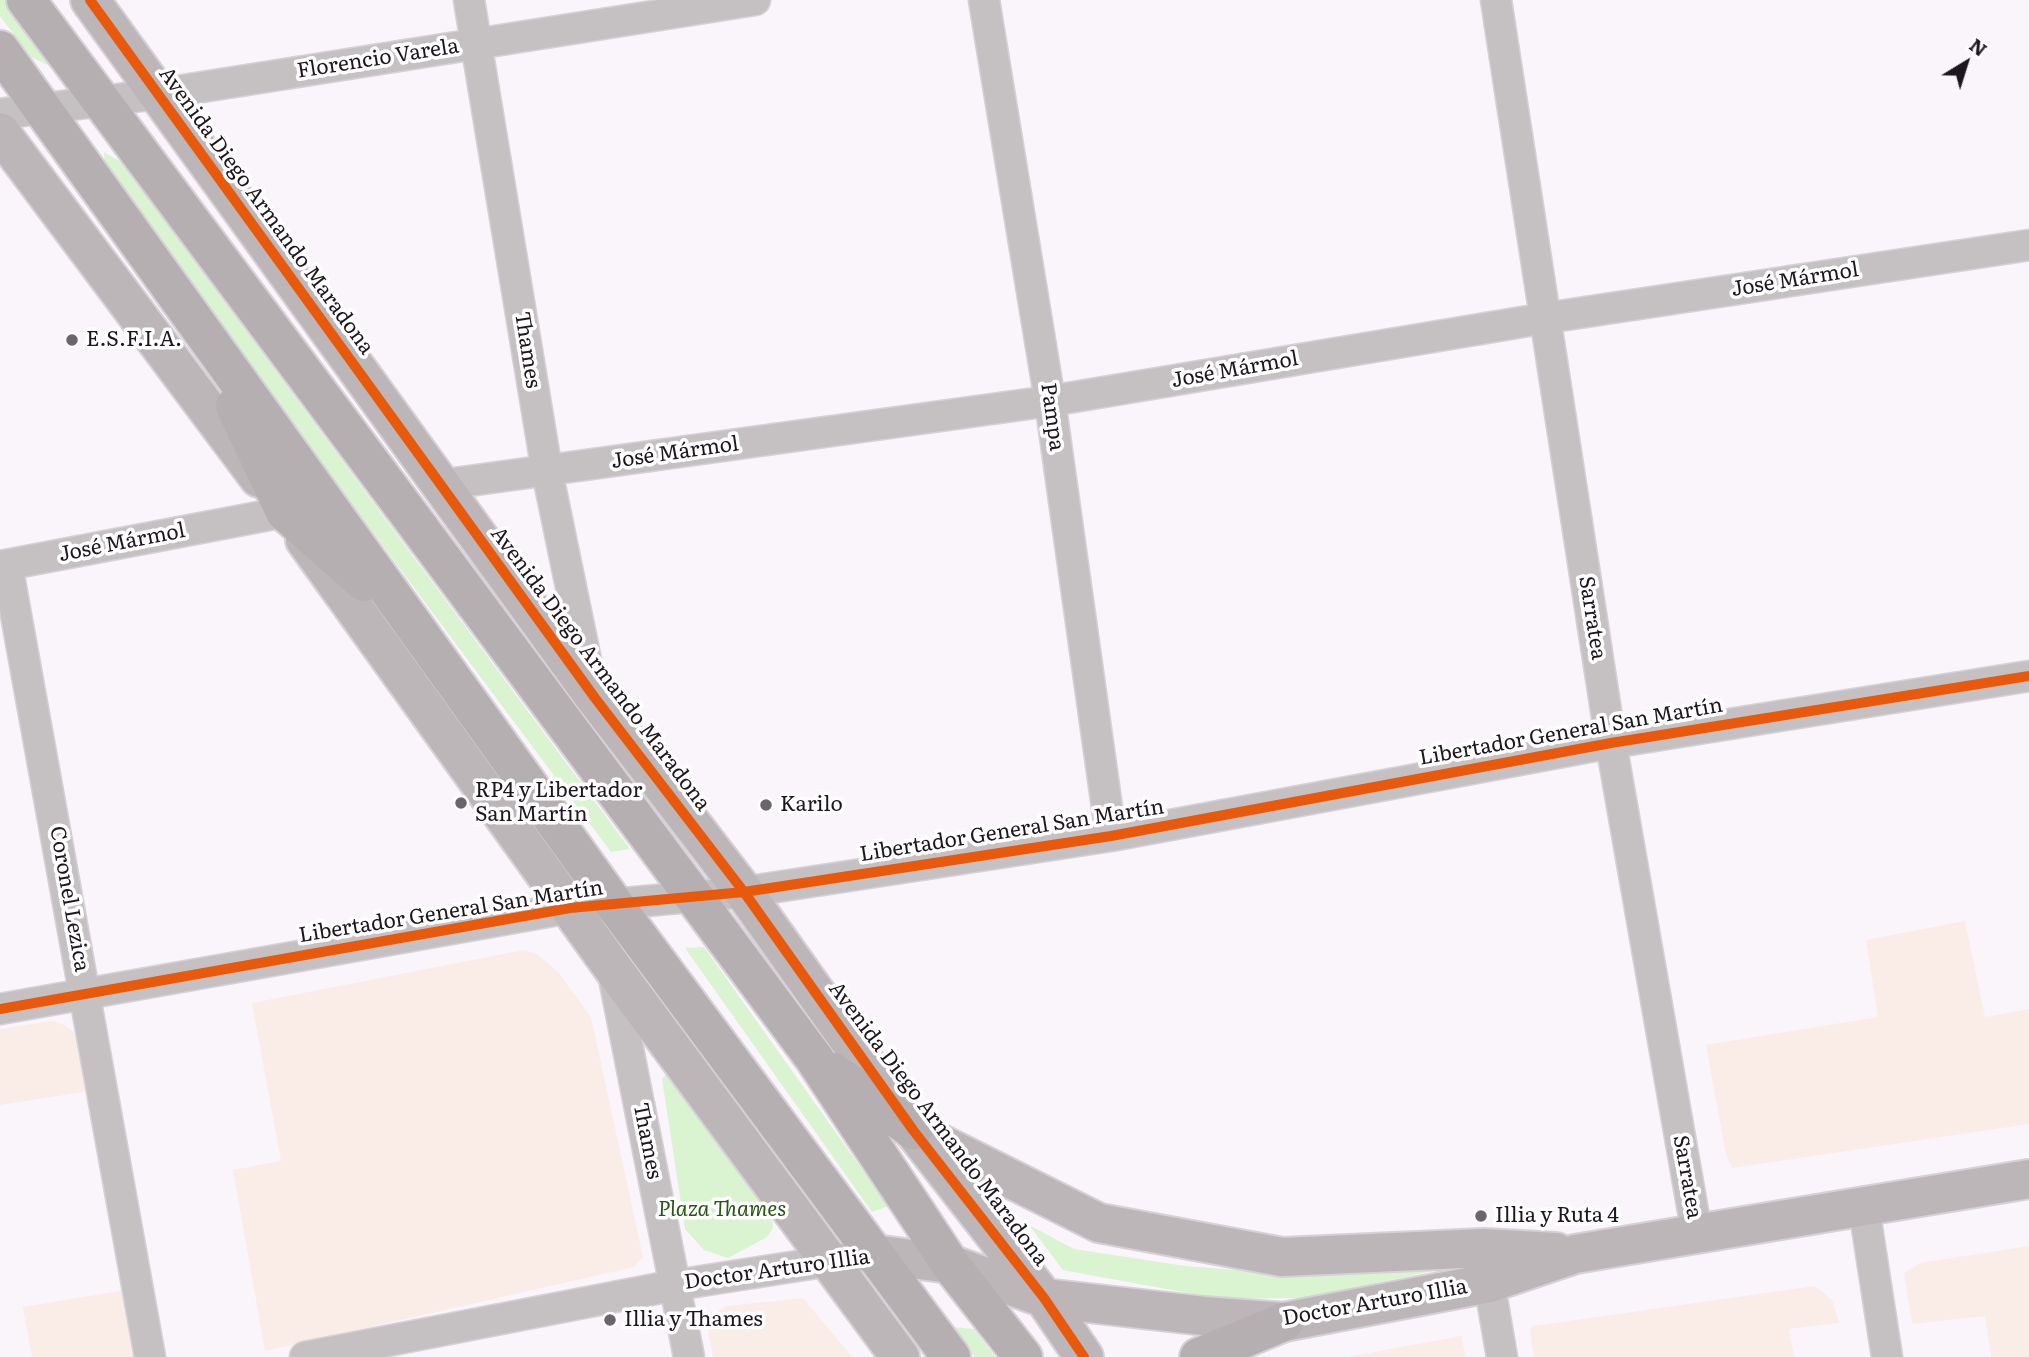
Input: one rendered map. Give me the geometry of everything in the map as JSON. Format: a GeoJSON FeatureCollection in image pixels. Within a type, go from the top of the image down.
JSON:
{"type":"FeatureCollection","features":[{"type":"Feature","properties":{"kind":"main road"},"geometry":{"type":"LineString","coordinates":[[26,0],[814,1058],[950,1264],[1023,1357]]}},
{"type":"Feature","properties":{"kind":"main road"},"geometry":{"type":"LineString","coordinates":[[0,50],[614,904],[951,1357]]}},
{"type":"Feature","properties":{"kind":"main road"},"geometry":{"type":"LineString","coordinates":[[194,318],[285,512],[415,627]]}},
{"type":"Feature","properties":{"kind":"main road"},"geometry":{"type":"LineString","coordinates":[[814,1058],[913,1130]]}},
{"type":"Feature","properties":{"kind":"main road"},"geometry":{"type":"LineString","coordinates":[[1199,1357],[1284,1322]]}},
{"type":"Feature","properties":{"kind":"street","name":"Avenida Diego Armando Maradona"},"geometry":{"type":"LineString","coordinates":[[90,0],[594,698],[744,892],[913,1130],[1044,1298],[1084,1357]]}},
{"type":"Feature","properties":{"kind":"street","name":"Thames"},"geometry":{"type":"LineString","coordinates":[[469,0],[548,471],[594,698]]}},
{"type":"Feature","properties":{"kind":"street","name":"Florencio Varela"},"geometry":{"type":"LineString","coordinates":[[0,114],[158,94],[755,0]]}},
{"type":"Feature","properties":{"kind":"street","name":"Pampa"},"geometry":{"type":"LineString","coordinates":[[984,0],[1051,401],[1111,836]]}},
{"type":"Feature","properties":{"kind":"street","name":"Sarratea"},"geometry":{"type":"LineString","coordinates":[[1496,0],[1611,743],[1697,1234]]}},
{"type":"Feature","properties":{"kind":"street"},"geometry":{"type":"LineString","coordinates":[[0,132],[285,512],[612,967],[900,1357]]}},
{"type":"Feature","properties":{"kind":"street","name":"José Mármol"},"geometry":{"type":"LineString","coordinates":[[440,485],[1051,401],[1546,318],[2029,245]]}},
{"type":"Feature","properties":{"kind":"street","name":"José Mármol"},"geometry":{"type":"LineString","coordinates":[[4,566],[285,512]]}},
{"type":"Feature","properties":{"kind":"street","name":"Coronel Lezica"},"geometry":{"type":"LineString","coordinates":[[4,566],[86,993],[150,1357]]}},
{"type":"Feature","properties":{"kind":"street","name":"Libertador General San Martín"},"geometry":{"type":"LineString","coordinates":[[0,1009],[570,908],[744,892],[1111,836],[1611,743],[2029,676]]}},
{"type":"Feature","properties":{"kind":"street","name":"Thames"},"geometry":{"type":"LineString","coordinates":[[612,967],[689,1357]]}},
{"type":"Feature","properties":{"kind":"street","name":"Doctor Arturo Illia"},"geometry":{"type":"LineString","coordinates":[[913,1130],[1099,1223],[1282,1257],[1486,1265]]}},
{"type":"Feature","properties":{"kind":"street","name":"Doctor Arturo Illia"},"geometry":{"type":"LineString","coordinates":[[305,1357],[676,1285],[874,1254],[950,1264],[1044,1298],[1204,1317],[1284,1322],[1486,1265],[1575,1254],[2029,1179]]}},
{"type":"Feature","properties":{"kind":"street"},"geometry":{"type":"LineString","coordinates":[[1864,1208],[1887,1357]]}},
{"type":"Feature","properties":{"kind":"street"},"geometry":{"type":"LineString","coordinates":[[1486,1265],[1502,1357]]}},
{"type":"Feature","properties":{"kind":"shaded area"},"geometry":{"type":"Polygon","coordinates":[[[1965,921],[1985,1017],[2029,1009],[2029,1124],[1732,1168],[1726,1155],[1706,1045],[1878,1017],[1866,940],[1965,921]]]}},
{"type":"Feature","properties":{"kind":"shaded area"},"geometry":{"type":"Polygon","coordinates":[[[524,950],[537,954],[558,972],[591,1017],[643,1257],[634,1267],[265,1351],[233,1170],[281,1161],[252,1003],[524,950]]]}},
{"type":"Feature","properties":{"kind":"shaded area"},"geometry":{"type":"Polygon","coordinates":[[[52,1021],[65,1025],[77,1035],[90,1091],[0,1105],[0,1029],[52,1021]]]}},
{"type":"Feature","properties":{"kind":"shaded area"},"geometry":{"type":"Polygon","coordinates":[[[2029,1246],[2029,1357],[1991,1357],[1985,1316],[1912,1324],[1904,1273],[1920,1263],[2029,1246]]]}},
{"type":"Feature","properties":{"kind":"shaded area"},"geometry":{"type":"Polygon","coordinates":[[[1815,1286],[1832,1300],[1839,1323],[1789,1329],[1794,1357],[1534,1357],[1530,1332],[1533,1326],[1815,1286]]]}},
{"type":"Feature","properties":{"kind":"shaded area"},"geometry":{"type":"Polygon","coordinates":[[[126,1290],[136,1352],[134,1357],[32,1357],[23,1307],[126,1290]]]}},
{"type":"Feature","properties":{"kind":"shaded area"},"geometry":{"type":"Polygon","coordinates":[[[803,1298],[852,1357],[713,1357],[708,1332],[718,1311],[726,1306],[803,1298]]]}},
{"type":"Feature","properties":{"kind":"shaded area"},"geometry":{"type":"Polygon","coordinates":[[[1461,1336],[1466,1357],[1347,1357],[1461,1336]]]}},
{"type":"Feature","properties":{"kind":"green space"},"geometry":{"type":"Polygon","coordinates":[[[0,0],[10,0],[45,47],[50,66],[31,57],[0,16],[0,0]]]}},
{"type":"Feature","properties":{"kind":"green space"},"geometry":{"type":"Polygon","coordinates":[[[104,152],[121,162],[630,849],[611,852],[105,173],[104,152]]]}},
{"type":"Feature","properties":{"kind":"green space"},"geometry":{"type":"Polygon","coordinates":[[[704,947],[888,1206],[872,1212],[685,948],[704,947]]]}},
{"type":"Feature","properties":{"kind":"green space","name":"Plaza Thames"},"geometry":{"type":"Polygon","coordinates":[[[667,1073],[771,1210],[773,1228],[767,1237],[728,1258],[704,1250],[685,1229],[662,1079],[667,1073]]]}},
{"type":"Feature","properties":{"kind":"green space"},"geometry":{"type":"Polygon","coordinates":[[[1029,1225],[1074,1249],[1185,1266],[1301,1275],[1463,1265],[1302,1298],[1221,1299],[1063,1270],[1029,1225]]]}},
{"type":"Feature","properties":{"kind":"green space"},"geometry":{"type":"Polygon","coordinates":[[[952,1327],[974,1329],[995,1357],[975,1357],[952,1327]]]}},
{"type":"Feature","properties":{"kind":"cycle path"},"geometry":{"type":"LineString","coordinates":[[90,0],[595,698],[744,892],[913,1130],[1044,1298],[1084,1357]]}},
{"type":"Feature","properties":{"kind":"cycle path"},"geometry":{"type":"LineString","coordinates":[[0,1009],[570,908],[744,892],[1111,836],[1611,743],[2029,676]]}},
{"type":"Feature","properties":{"kind":"place","name":"E.S.F.I.A."},"geometry":{"type":"Point","coordinates":[72,340]}},
{"type":"Feature","properties":{"kind":"place","name":"RP4 y Libertador San Martín"},"geometry":{"type":"Point","coordinates":[461,803]}},
{"type":"Feature","properties":{"kind":"place","name":"Karilo"},"geometry":{"type":"Point","coordinates":[766,805]}},
{"type":"Feature","properties":{"kind":"place","name":"Illia y Ruta 4"},"geometry":{"type":"Point","coordinates":[1481,1216]}},
{"type":"Feature","properties":{"kind":"place","name":"Illia y Thames"},"geometry":{"type":"Point","coordinates":[610,1320]}}]}
